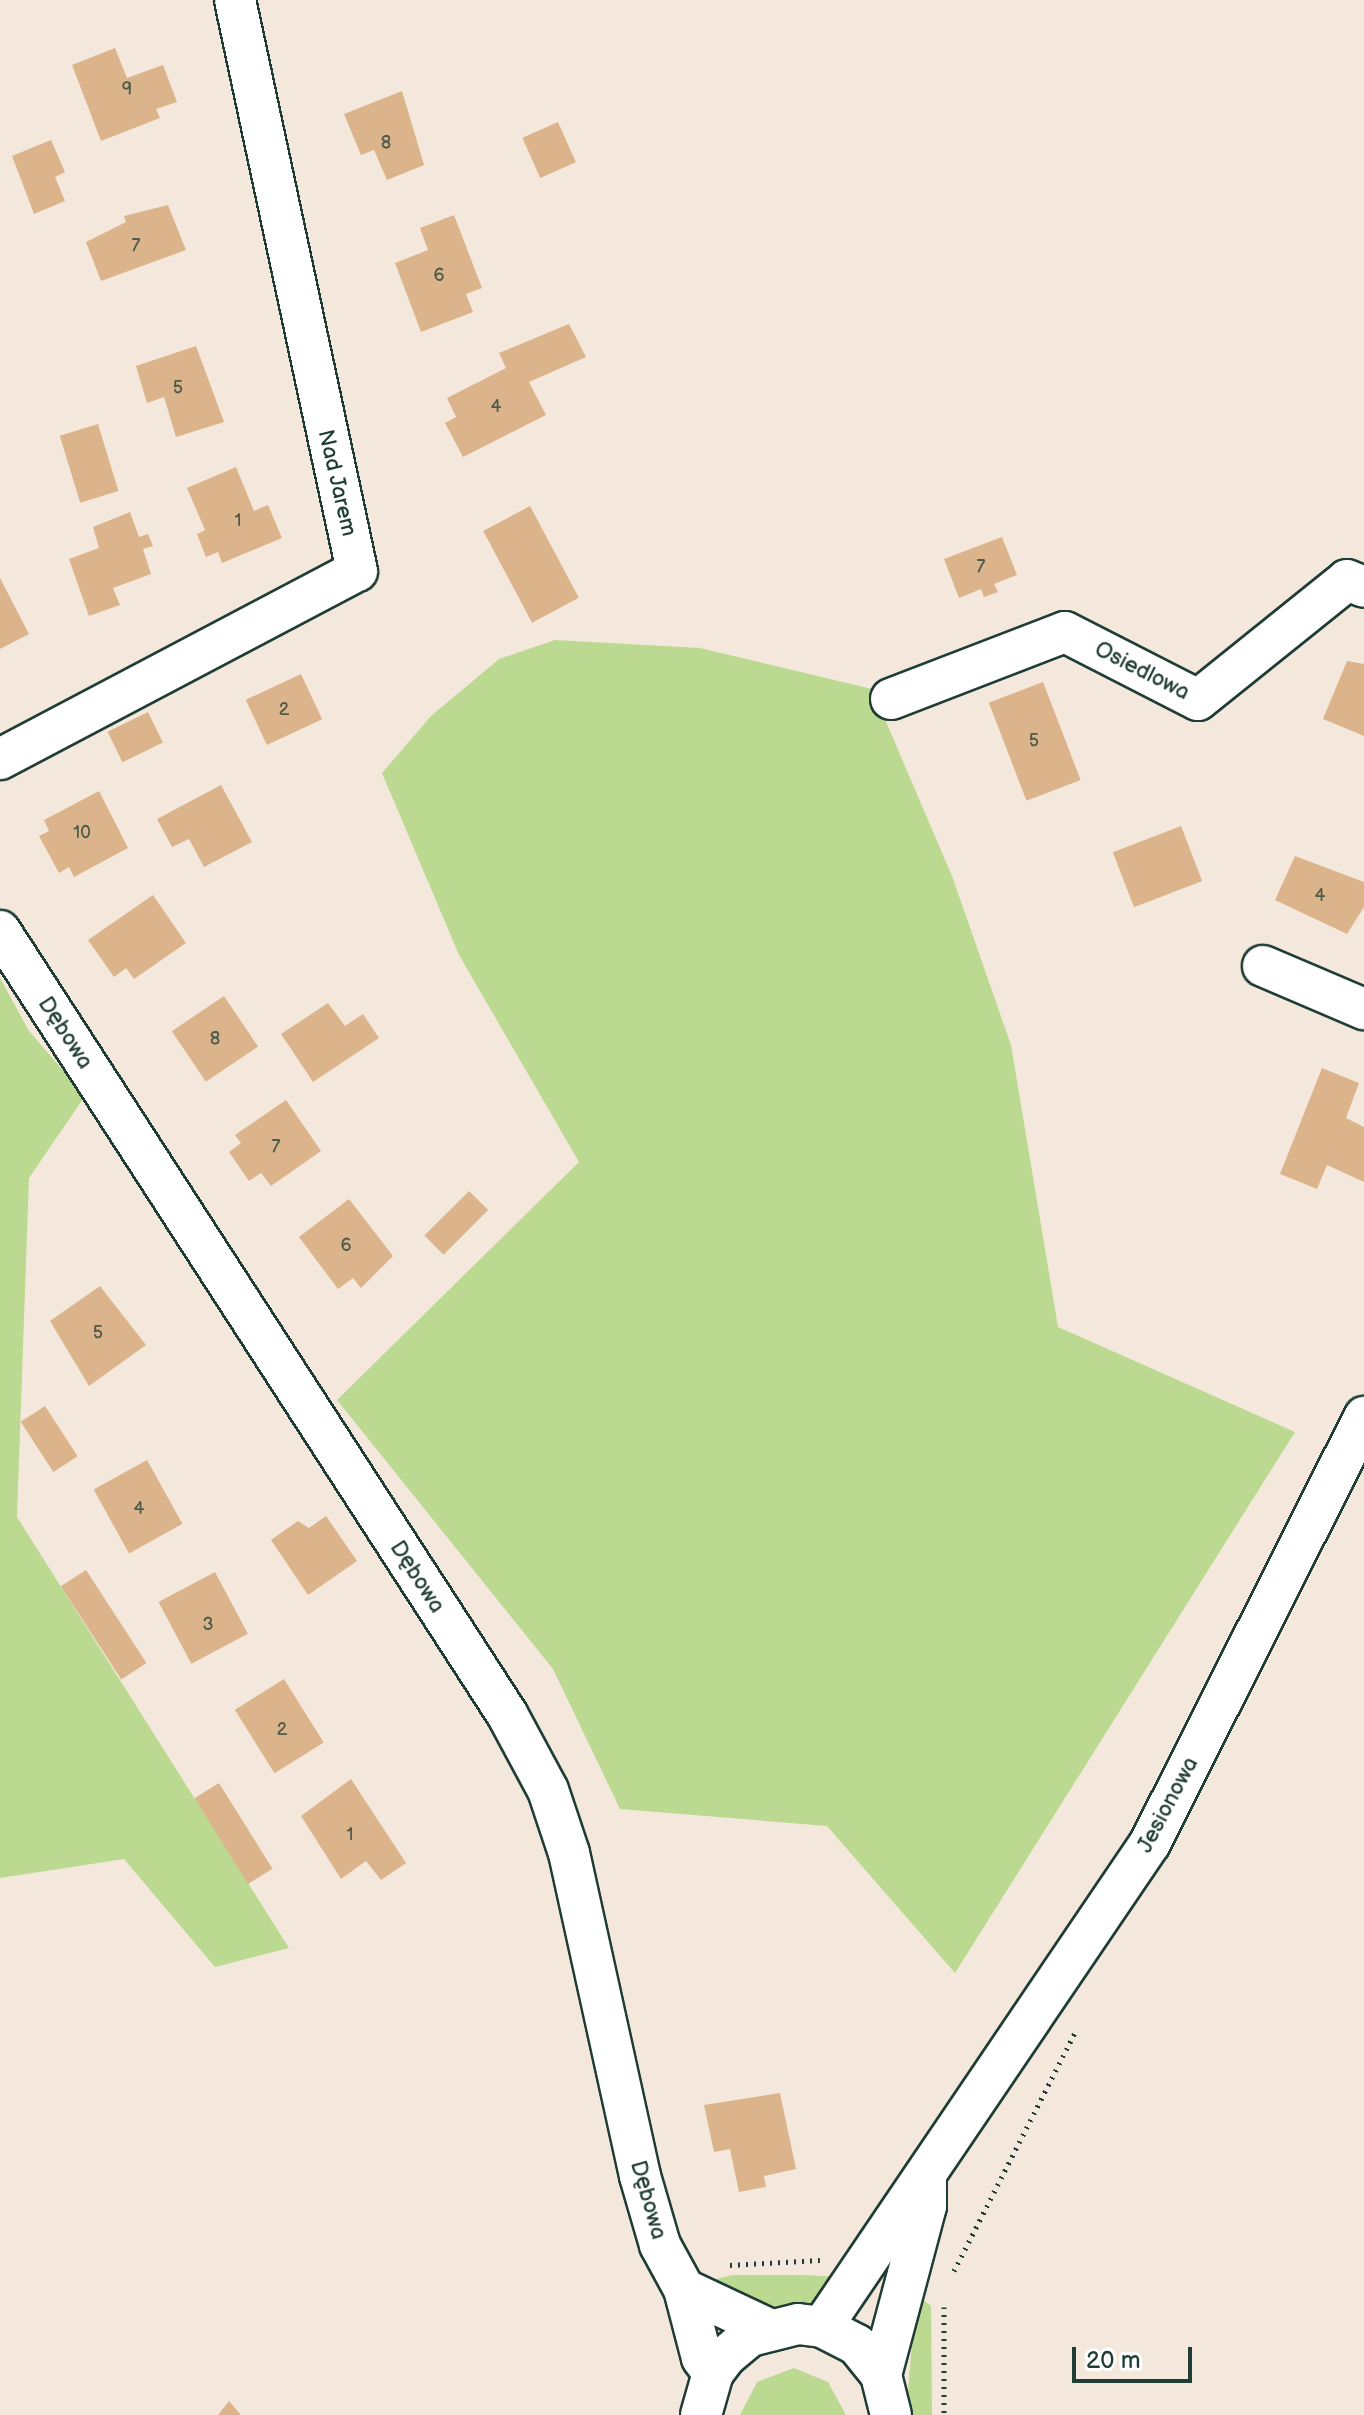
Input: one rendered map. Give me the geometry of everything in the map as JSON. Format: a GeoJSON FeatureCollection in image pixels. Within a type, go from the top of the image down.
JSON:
{"type":"FeatureCollection","features":[{"type":"Feature","properties":{"kind":"street","name":"Nad Jarem"},"geometry":{"type":"LineString","coordinates":[[0,759],[357,571],[235,0]]}},
{"type":"Feature","properties":{"kind":"street","name":"Osiedlowa"},"geometry":{"type":"LineString","coordinates":[[891,699],[1065,632],[1198,700],[1347,580],[1364,587]]}},
{"type":"Feature","properties":{"kind":"street","name":"Dębowa"},"geometry":{"type":"LineString","coordinates":[[0,931],[507,1714],[548,1790],[569,1853],[640,2176],[660,2245],[684,2289],[702,2358],[713,2373]]}},
{"type":"Feature","properties":{"kind":"street"},"geometry":{"type":"LineString","coordinates":[[1263,966],[1364,1009]]}},
{"type":"Feature","properties":{"kind":"street","name":"Jesionowa"},"geometry":{"type":"LineString","coordinates":[[822,2327],[926,2166],[1150,1843],[1364,1417]]}},
{"type":"Feature","properties":{"kind":"street"},"geometry":{"type":"LineString","coordinates":[[881,2375],[926,2206],[926,2166]]}},
{"type":"Feature","properties":{"kind":"street"},"geometry":{"type":"LineString","coordinates":[[684,2289],[769,2329]]}},
{"type":"Feature","properties":{"kind":"street"},"geometry":{"type":"LineString","coordinates":[[701,2415],[713,2373],[750,2336],[769,2329],[822,2327],[857,2345],[881,2375],[891,2415]]}},
{"type":"Feature","properties":{"kind":"green space"},"geometry":{"type":"Polygon","coordinates":[[[555,640],[700,648],[872,689],[952,876],[1011,1045],[1058,1327],[1295,1432],[955,1973],[827,1826],[620,1809],[553,1669],[337,1400],[579,1162],[459,955],[382,773],[431,716],[499,659],[555,640]]]}},
{"type":"Feature","properties":{"kind":"green space"},"geometry":{"type":"Polygon","coordinates":[[[0,978],[29,1031],[85,1096],[29,1178],[17,1517],[289,1948],[215,1967],[124,1859],[0,1878],[0,978]]]}},
{"type":"Feature","properties":{"kind":"green space"},"geometry":{"type":"Polygon","coordinates":[[[733,2275],[847,2277],[827,2298],[796,2312],[766,2314],[708,2281],[733,2275]]]}},
{"type":"Feature","properties":{"kind":"green space"},"geometry":{"type":"Polygon","coordinates":[[[916,2294],[931,2306],[932,2415],[906,2415],[916,2294]]]}},
{"type":"Feature","properties":{"kind":"green space"},"geometry":{"type":"Polygon","coordinates":[[[794,2368],[828,2382],[846,2415],[740,2415],[757,2382],[794,2368]]]}},
{"type":"Feature","properties":{"kind":"building"},"geometry":{"type":"Polygon","coordinates":[[[115,48],[127,78],[163,65],[177,102],[156,109],[160,118],[101,141],[72,65],[115,48]]]}},
{"type":"Feature","properties":{"kind":"building"},"geometry":{"type":"Polygon","coordinates":[[[402,91],[424,165],[387,180],[374,150],[361,155],[344,114],[402,91]]]}},
{"type":"Feature","properties":{"kind":"building"},"geometry":{"type":"Polygon","coordinates":[[[558,122],[576,162],[540,178],[522,138],[558,122]]]}},
{"type":"Feature","properties":{"kind":"building"},"geometry":{"type":"Polygon","coordinates":[[[51,140],[65,172],[55,177],[65,201],[34,214],[12,156],[51,140]]]}},
{"type":"Feature","properties":{"kind":"building"},"geometry":{"type":"Polygon","coordinates":[[[168,205],[186,250],[101,281],[86,242],[126,222],[124,216],[168,205]]]}},
{"type":"Feature","properties":{"kind":"building"},"geometry":{"type":"Polygon","coordinates":[[[454,215],[482,288],[466,294],[473,312],[421,332],[395,263],[428,250],[420,228],[454,215]]]}},
{"type":"Feature","properties":{"kind":"building"},"geometry":{"type":"Polygon","coordinates":[[[569,324],[586,357],[529,382],[546,415],[463,457],[445,423],[456,417],[447,398],[506,368],[499,353],[569,324]]]}},
{"type":"Feature","properties":{"kind":"building"},"geometry":{"type":"Polygon","coordinates":[[[196,346],[224,422],[176,437],[164,397],[147,403],[136,366],[196,346]]]}},
{"type":"Feature","properties":{"kind":"building"},"geometry":{"type":"Polygon","coordinates":[[[98,424],[118,491],[80,503],[60,436],[98,424]]]}},
{"type":"Feature","properties":{"kind":"building"},"geometry":{"type":"Polygon","coordinates":[[[236,467],[254,511],[268,505],[282,538],[222,563],[218,552],[206,557],[197,534],[205,530],[187,488],[236,467]]]}},
{"type":"Feature","properties":{"kind":"building"},"geometry":{"type":"Polygon","coordinates":[[[530,506],[579,598],[532,623],[483,531],[530,506]]]}},
{"type":"Feature","properties":{"kind":"building"},"geometry":{"type":"Polygon","coordinates":[[[130,512],[139,537],[148,534],[153,546],[143,549],[151,574],[113,588],[120,605],[89,616],[69,559],[99,548],[93,527],[130,512]]]}},
{"type":"Feature","properties":{"kind":"building"},"geometry":{"type":"Polygon","coordinates":[[[1002,537],[1017,575],[994,584],[998,592],[984,597],[981,589],[959,598],[944,559],[1002,537]]]}},
{"type":"Feature","properties":{"kind":"building"},"geometry":{"type":"Polygon","coordinates":[[[0,578],[29,634],[0,649],[0,578]]]}},
{"type":"Feature","properties":{"kind":"building"},"geometry":{"type":"Polygon","coordinates":[[[1347,661],[1364,664],[1364,736],[1323,719],[1347,661]]]}},
{"type":"Feature","properties":{"kind":"building"},"geometry":{"type":"Polygon","coordinates":[[[301,674],[322,719],[267,745],[246,700],[301,674]]]}},
{"type":"Feature","properties":{"kind":"building"},"geometry":{"type":"Polygon","coordinates":[[[1043,682],[1081,780],[1026,801],[989,703],[1043,682]]]}},
{"type":"Feature","properties":{"kind":"building"},"geometry":{"type":"Polygon","coordinates":[[[148,712],[163,743],[122,762],[108,732],[148,712]]]}},
{"type":"Feature","properties":{"kind":"building"},"geometry":{"type":"Polygon","coordinates":[[[221,785],[252,842],[204,867],[189,839],[172,847],[157,819],[221,785]]]}},
{"type":"Feature","properties":{"kind":"building"},"geometry":{"type":"Polygon","coordinates":[[[99,791],[128,848],[74,877],[69,867],[59,873],[39,836],[49,831],[44,820],[99,791]]]}},
{"type":"Feature","properties":{"kind":"building"},"geometry":{"type":"Polygon","coordinates":[[[1181,826],[1202,881],[1134,907],[1113,852],[1181,826]]]}},
{"type":"Feature","properties":{"kind":"building"},"geometry":{"type":"Polygon","coordinates":[[[1295,856],[1364,882],[1364,907],[1347,934],[1275,900],[1295,856]]]}},
{"type":"Feature","properties":{"kind":"building"},"geometry":{"type":"Polygon","coordinates":[[[153,895],[186,943],[134,979],[126,968],[114,977],[88,940],[153,895]]]}},
{"type":"Feature","properties":{"kind":"building"},"geometry":{"type":"Polygon","coordinates":[[[224,996],[258,1047],[206,1082],[172,1031],[224,996]]]}},
{"type":"Feature","properties":{"kind":"building"},"geometry":{"type":"Polygon","coordinates":[[[328,1003],[345,1026],[363,1014],[379,1038],[313,1082],[281,1034],[328,1003]]]}},
{"type":"Feature","properties":{"kind":"building"},"geometry":{"type":"Polygon","coordinates":[[[1322,1068],[1359,1083],[1346,1118],[1364,1127],[1364,1182],[1327,1165],[1317,1189],[1280,1174],[1322,1068]]]}},
{"type":"Feature","properties":{"kind":"building"},"geometry":{"type":"Polygon","coordinates":[[[286,1100],[321,1151],[271,1186],[261,1173],[249,1181],[229,1152],[241,1143],[235,1135],[286,1100]]]}},
{"type":"Feature","properties":{"kind":"building"},"geometry":{"type":"Polygon","coordinates":[[[469,1191],[488,1210],[444,1255],[424,1236],[469,1191]]]}},
{"type":"Feature","properties":{"kind":"building"},"geometry":{"type":"Polygon","coordinates":[[[349,1199],[393,1256],[361,1288],[353,1278],[338,1289],[299,1237],[349,1199]]]}},
{"type":"Feature","properties":{"kind":"building"},"geometry":{"type":"Polygon","coordinates":[[[100,1286],[146,1345],[89,1386],[50,1321],[100,1286]]]}},
{"type":"Feature","properties":{"kind":"building"},"geometry":{"type":"Polygon","coordinates":[[[45,1406],[78,1456],[53,1472],[21,1422],[45,1406]]]}},
{"type":"Feature","properties":{"kind":"building"},"geometry":{"type":"Polygon","coordinates":[[[147,1460],[182,1524],[129,1553],[94,1490],[147,1460]]]}},
{"type":"Feature","properties":{"kind":"building"},"geometry":{"type":"Polygon","coordinates":[[[326,1516],[357,1561],[308,1595],[271,1540],[298,1521],[309,1528],[326,1516]]]}},
{"type":"Feature","properties":{"kind":"building"},"geometry":{"type":"Polygon","coordinates":[[[86,1570],[146,1663],[121,1679],[61,1586],[86,1570]]]}},
{"type":"Feature","properties":{"kind":"building"},"geometry":{"type":"Polygon","coordinates":[[[215,1572],[248,1634],[191,1664],[158,1602],[215,1572]]]}},
{"type":"Feature","properties":{"kind":"building"},"geometry":{"type":"Polygon","coordinates":[[[284,1679],[324,1743],[275,1773],[235,1710],[284,1679]]]}},
{"type":"Feature","properties":{"kind":"building"},"geometry":{"type":"Polygon","coordinates":[[[351,1779],[406,1863],[381,1880],[366,1861],[341,1879],[301,1816],[351,1779]]]}},
{"type":"Feature","properties":{"kind":"building"},"geometry":{"type":"Polygon","coordinates":[[[219,1783],[273,1869],[248,1884],[194,1798],[219,1783]]]}},
{"type":"Feature","properties":{"kind":"building"},"geometry":{"type":"Polygon","coordinates":[[[780,2093],[796,2169],[764,2176],[766,2187],[739,2192],[730,2149],[714,2152],[704,2105],[780,2093]]]}},
{"type":"Feature","properties":{"kind":"building"},"geometry":{"type":"Polygon","coordinates":[[[229,2401],[241,2415],[218,2415],[229,2401]]]}}]}
